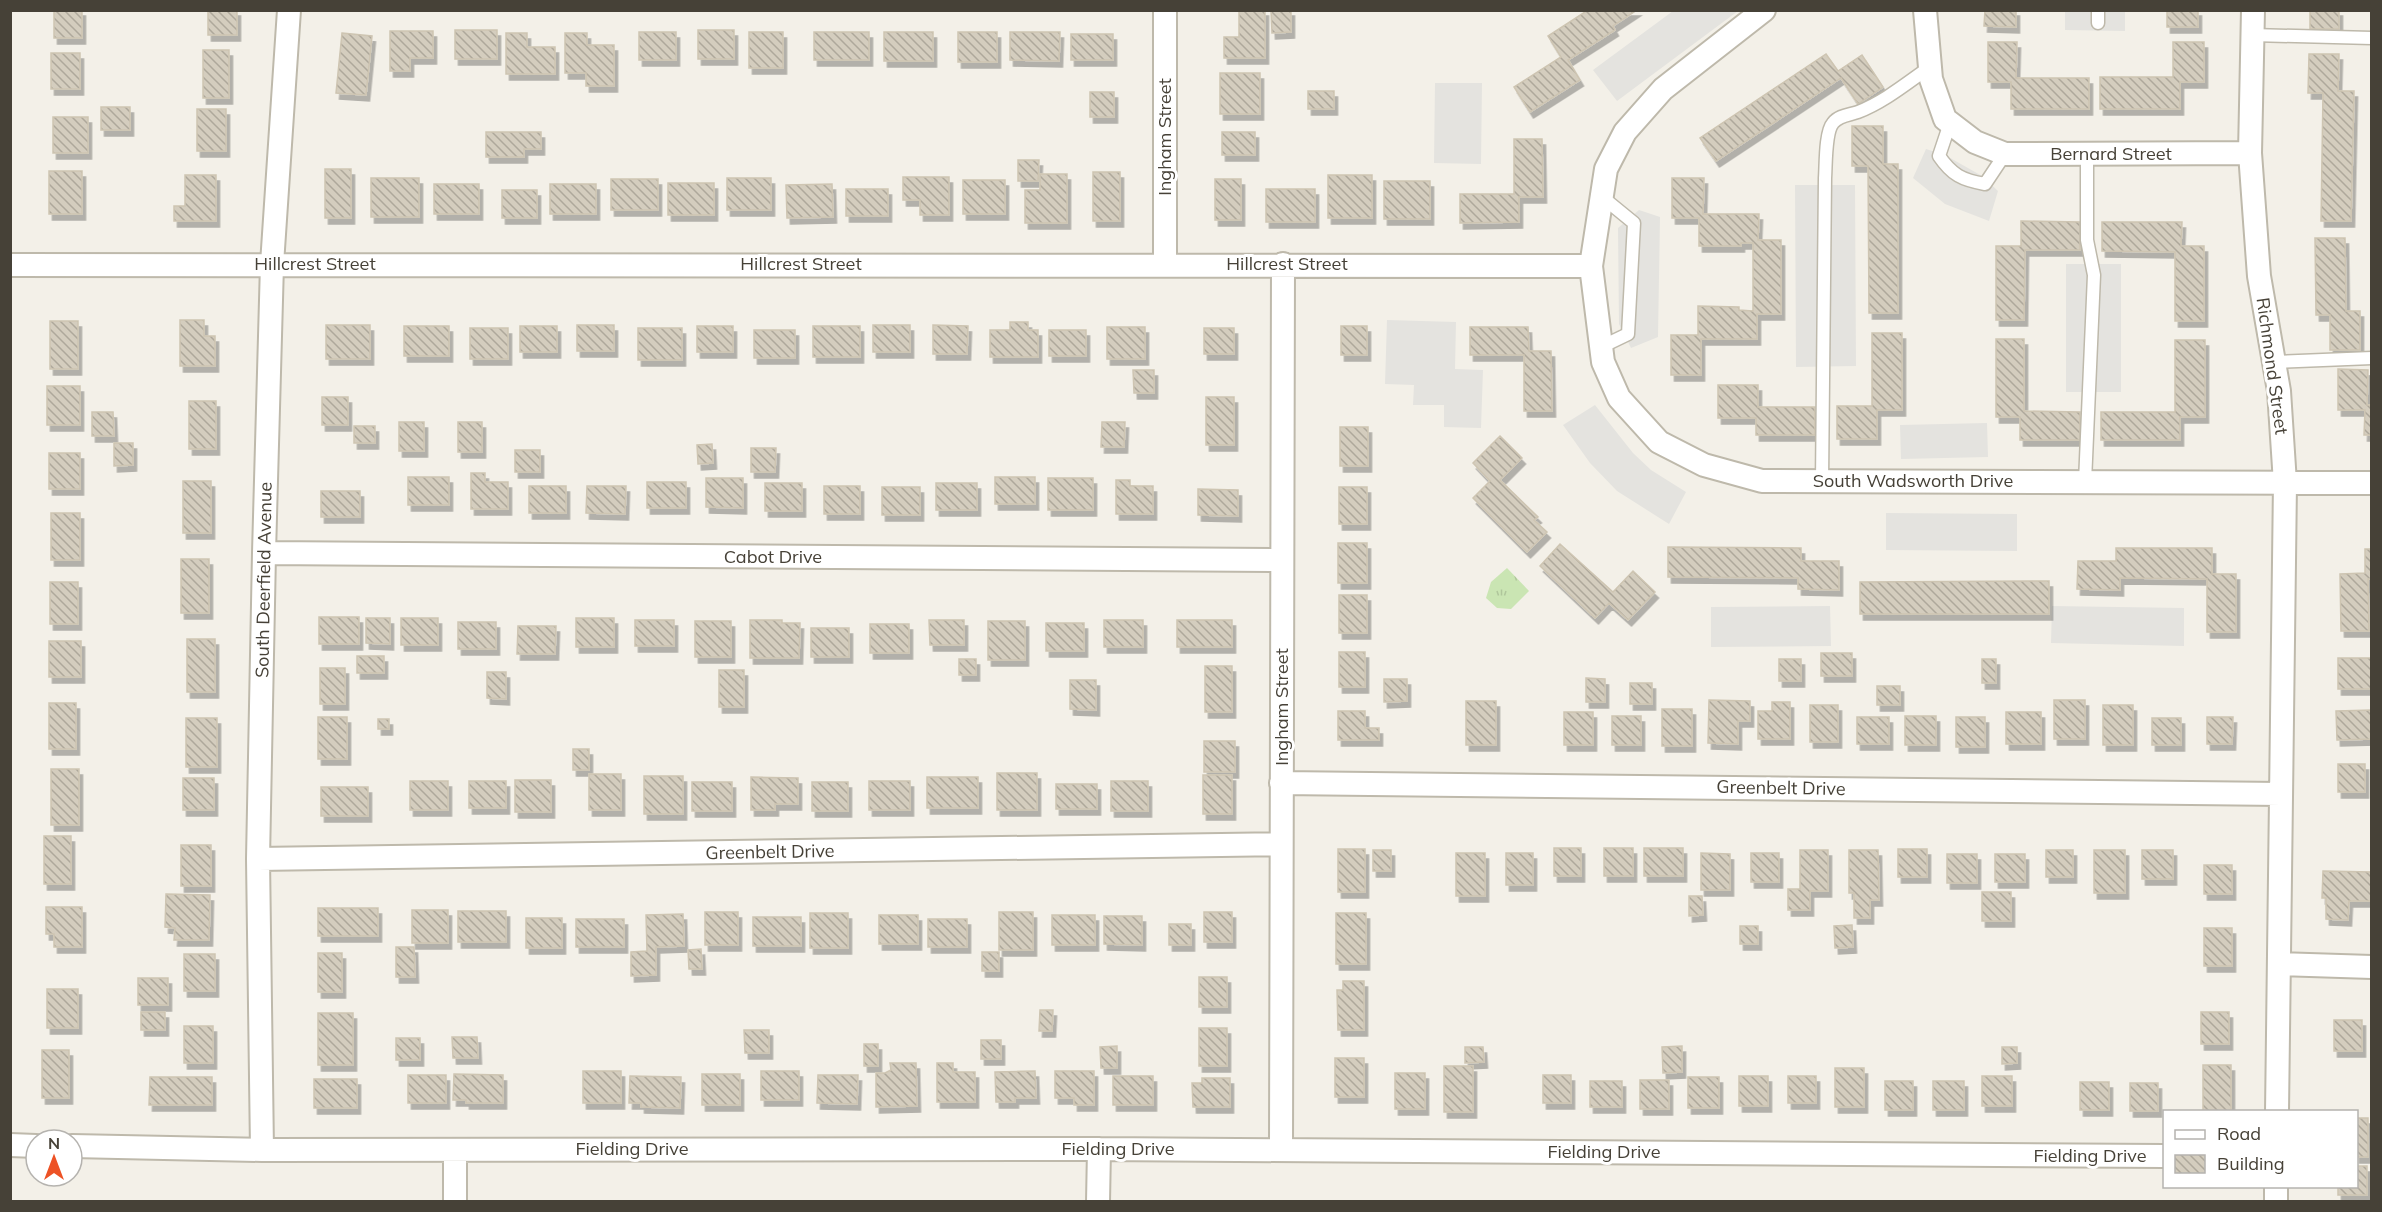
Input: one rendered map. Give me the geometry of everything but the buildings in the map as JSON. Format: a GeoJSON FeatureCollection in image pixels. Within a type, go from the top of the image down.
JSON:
{"type":"FeatureCollection","features":[{"type":"Feature","properties":{"kind":"street","name":"South Deerfield Avenue"},"geometry":{"type":"LineString","coordinates":[[262,1149],[258,859],[264,553],[272,264],[289,10]]}},
{"type":"Feature","properties":{"kind":"street","name":"Ingham Street"},"geometry":{"type":"LineString","coordinates":[[1165,264],[1166,10]]}},
{"type":"Feature","properties":{"kind":"street","name":"South Wadsworth Drive"},"geometry":{"type":"LineString","coordinates":[[1764,10],[1663,89],[1625,132],[1606,169],[1591,266],[1603,362],[1619,398],[1659,442],[1704,465],[1762,481],[2372,483]]}},
{"type":"Feature","properties":{"kind":"street"},"geometry":{"type":"LineString","coordinates":[[1925,10],[1931,79],[1945,119],[1950,123]]}},
{"type":"Feature","properties":{"kind":"street","name":"Richmond Street"},"geometry":{"type":"LineString","coordinates":[[2253,10],[2250,153],[2259,276],[2279,391],[2285,483],[2279,964]]}},
{"type":"Feature","properties":{"kind":"street","name":"Bernard Street"},"geometry":{"type":"LineString","coordinates":[[1950,123],[1975,142],[2005,154],[2250,153]]}},
{"type":"Feature","properties":{"kind":"street","name":"Hillcrest Street"},"geometry":{"type":"LineString","coordinates":[[10,265],[1283,264],[1591,266]]}},
{"type":"Feature","properties":{"kind":"street","name":"Ingham Street"},"geometry":{"type":"LineString","coordinates":[[1281,1150],[1283,264]]}},
{"type":"Feature","properties":{"kind":"street","name":"Cabot Drive"},"geometry":{"type":"LineString","coordinates":[[264,553],[1282,560]]}},
{"type":"Feature","properties":{"kind":"street","name":"Greenbelt Drive"},"geometry":{"type":"LineString","coordinates":[[1281,783],[2281,794]]}},
{"type":"Feature","properties":{"kind":"street","name":"Greenbelt Drive"},"geometry":{"type":"LineString","coordinates":[[258,859],[1281,844]]}},
{"type":"Feature","properties":{"kind":"street"},"geometry":{"type":"LineString","coordinates":[[2277,1110],[2279,964],[2372,966]]}},
{"type":"Feature","properties":{"kind":"street","name":"Fielding Drive"},"geometry":{"type":"LineString","coordinates":[[84,1146],[262,1149],[1099,1149],[2163,1156]]}},
{"type":"Feature","properties":{"kind":"street"},"geometry":{"type":"LineString","coordinates":[[455,1149],[455,1202]]}},
{"type":"Feature","properties":{"kind":"street"},"geometry":{"type":"LineString","coordinates":[[1098,1202],[1099,1149]]}},
{"type":"Feature","properties":{"kind":"lane"},"geometry":{"type":"LineString","coordinates":[[2252,36],[2372,38]]}},
{"type":"Feature","properties":{"kind":"lane"},"geometry":{"type":"LineString","coordinates":[[1822,481],[1825,178],[1828,133],[1832,124],[1840,117],[1864,109],[1887,97],[1930,67]]}},
{"type":"Feature","properties":{"kind":"lane"},"geometry":{"type":"LineString","coordinates":[[1950,123],[1939,156],[1950,171],[1970,182],[1985,184],[2005,154]]}},
{"type":"Feature","properties":{"kind":"lane"},"geometry":{"type":"LineString","coordinates":[[2085,482],[2094,275],[2087,240],[2087,154]]}},
{"type":"Feature","properties":{"kind":"lane"},"geometry":{"type":"LineString","coordinates":[[1601,196],[1634,223],[1628,334],[1601,347]]}},
{"type":"Feature","properties":{"kind":"lane"},"geometry":{"type":"LineString","coordinates":[[2274,362],[2372,358]]}},
{"type":"Feature","properties":{"kind":"green space"},"geometry":{"type":"Polygon","coordinates":[[[1507,568],[1529,591],[1511,609],[1497,608],[1486,598],[1491,582],[1507,568]]]}},
{"type":"Feature","properties":{"kind":"shaded area"},"geometry":{"type":"Polygon","coordinates":[[[1673,11],[1738,11],[1617,101],[1593,70],[1673,11]]]}},
{"type":"Feature","properties":{"kind":"shaded area"},"geometry":{"type":"Polygon","coordinates":[[[2065,11],[2125,11],[2125,31],[2065,30],[2065,11]]]}},
{"type":"Feature","properties":{"kind":"shaded area"},"geometry":{"type":"Polygon","coordinates":[[[1435,83],[1482,83],[1481,164],[1434,163],[1435,83]]]}},
{"type":"Feature","properties":{"kind":"shaded area"},"geometry":{"type":"Polygon","coordinates":[[[1926,149],[1945,155],[1982,176],[1998,191],[1989,221],[1945,204],[1913,178],[1926,149]]]}},
{"type":"Feature","properties":{"kind":"shaded area"},"geometry":{"type":"Polygon","coordinates":[[[1795,185],[1855,185],[1856,366],[1796,367],[1795,185]]]}},
{"type":"Feature","properties":{"kind":"shaded area"},"geometry":{"type":"Polygon","coordinates":[[[1639,210],[1660,217],[1658,337],[1631,348],[1619,324],[1618,228],[1639,210]]]}},
{"type":"Feature","properties":{"kind":"shaded area"},"geometry":{"type":"Polygon","coordinates":[[[2066,264],[2121,264],[2121,392],[2066,392],[2066,264]]]}},
{"type":"Feature","properties":{"kind":"shaded area"},"geometry":{"type":"Polygon","coordinates":[[[1387,320],[1456,322],[1455,369],[1483,370],[1481,428],[1444,427],[1444,405],[1413,405],[1414,385],[1385,384],[1387,320]]]}},
{"type":"Feature","properties":{"kind":"shaded area"},"geometry":{"type":"Polygon","coordinates":[[[1595,405],[1633,453],[1651,470],[1686,492],[1669,524],[1617,491],[1590,463],[1563,425],[1595,405]]]}},
{"type":"Feature","properties":{"kind":"shaded area"},"geometry":{"type":"Polygon","coordinates":[[[1987,423],[1988,457],[1901,459],[1900,425],[1987,423]]]}},
{"type":"Feature","properties":{"kind":"shaded area"},"geometry":{"type":"Polygon","coordinates":[[[1886,513],[2017,514],[2017,551],[1886,550],[1886,513]]]}},
{"type":"Feature","properties":{"kind":"shaded area"},"geometry":{"type":"Polygon","coordinates":[[[1830,606],[1831,646],[1711,647],[1711,607],[1830,606]]]}},
{"type":"Feature","properties":{"kind":"shaded area"},"geometry":{"type":"Polygon","coordinates":[[[2052,606],[2184,608],[2184,646],[2051,643],[2052,606]]]}}]}
